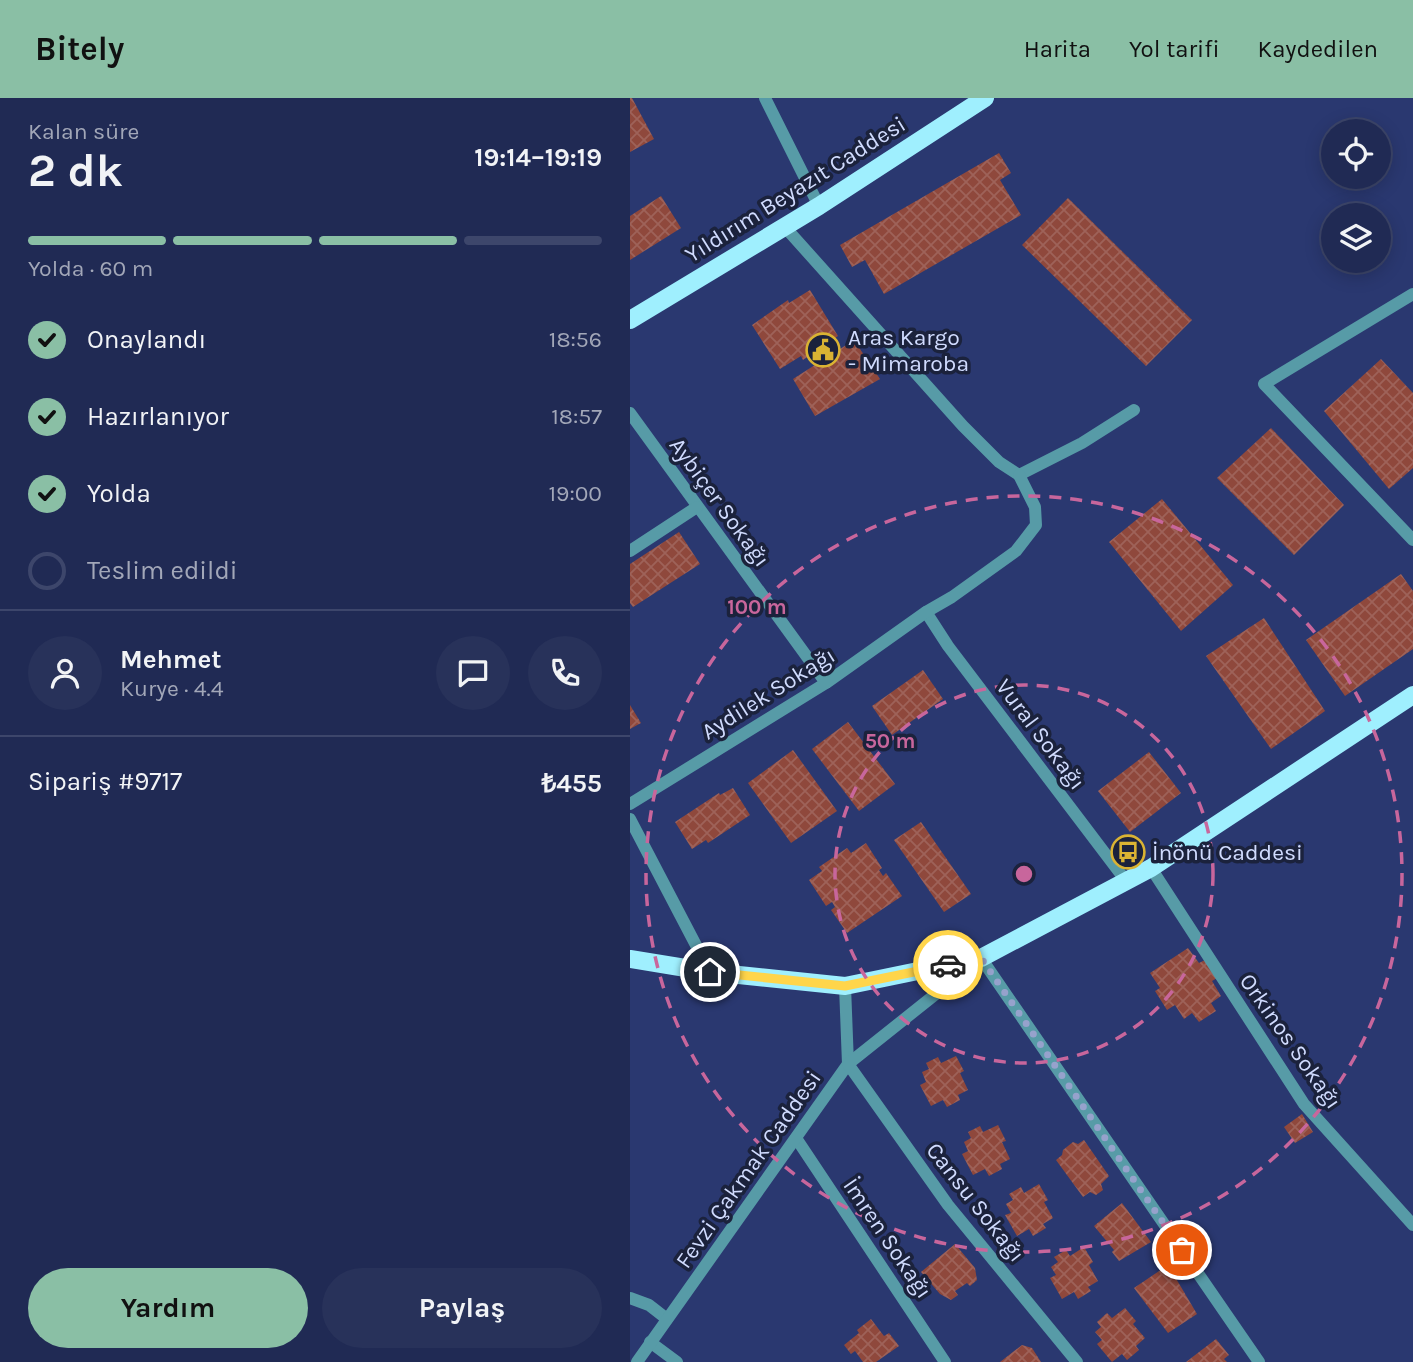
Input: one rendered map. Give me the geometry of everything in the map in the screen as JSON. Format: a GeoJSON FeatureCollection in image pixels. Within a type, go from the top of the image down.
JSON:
{"type":"FeatureCollection","features":[{"type":"Feature","properties":{"kind":"main road","name":"Yıldırım Beyazıt Caddesi"},"geometry":{"type":"LineString","coordinates":[[630,320],[819,206],[985,98]]}},
{"type":"Feature","properties":{"kind":"main road"},"geometry":{"type":"LineString","coordinates":[[630,959],[710,972],[845,986],[981,958],[1151,868],[1413,695]]}},
{"type":"Feature","properties":{"kind":"street"},"geometry":{"type":"LineString","coordinates":[[765,98],[819,206]]}},
{"type":"Feature","properties":{"kind":"street"},"geometry":{"type":"LineString","coordinates":[[784,226],[963,426],[999,462],[1019,475],[1082,443],[1134,410]]}},
{"type":"Feature","properties":{"kind":"street"},"geometry":{"type":"LineString","coordinates":[[1413,294],[1264,384],[1413,541]]}},
{"type":"Feature","properties":{"kind":"street","name":"Aybiçer Sokağı"},"geometry":{"type":"LineString","coordinates":[[630,412],[826,684]]}},
{"type":"Feature","properties":{"kind":"street","name":"Aydilek Sokağı"},"geometry":{"type":"LineString","coordinates":[[630,804],[826,684],[1016,551],[1037,525],[1035,507],[1019,475]]}},
{"type":"Feature","properties":{"kind":"street"},"geometry":{"type":"LineString","coordinates":[[630,551],[697,507]]}},
{"type":"Feature","properties":{"kind":"street","name":"Vural Sokağı"},"geometry":{"type":"LineString","coordinates":[[926,612],[948,646],[1126,881]]}},
{"type":"Feature","properties":{"kind":"street"},"geometry":{"type":"LineString","coordinates":[[630,819],[710,972]]}},
{"type":"Feature","properties":{"kind":"street","name":"Orkinos Sokağı"},"geometry":{"type":"LineString","coordinates":[[1151,868],[1304,1104],[1413,1225]]}},
{"type":"Feature","properties":{"kind":"street"},"geometry":{"type":"LineString","coordinates":[[848,1064],[981,958],[1259,1362]]}},
{"type":"Feature","properties":{"kind":"street","name":"Fevzi Çakmak Caddesi"},"geometry":{"type":"LineString","coordinates":[[637,1362],[848,1064],[845,986]]}},
{"type":"Feature","properties":{"kind":"street","name":"Cansu Sokağı"},"geometry":{"type":"LineString","coordinates":[[848,1064],[948,1205],[1077,1362]]}},
{"type":"Feature","properties":{"kind":"street","name":"İmren Sokağı"},"geometry":{"type":"LineString","coordinates":[[796,1138],[945,1362]]}},
{"type":"Feature","properties":{"kind":"street"},"geometry":{"type":"LineString","coordinates":[[630,1298],[649,1305],[667,1319]]}},
{"type":"Feature","properties":{"kind":"street"},"geometry":{"type":"LineString","coordinates":[[650,1342],[677,1362]]}},
{"type":"Feature","properties":{"kind":"building"},"geometry":{"type":"Polygon","coordinates":[[[630,98],[654,139],[630,152],[630,98]]]}},
{"type":"Feature","properties":{"kind":"building"},"geometry":{"type":"Polygon","coordinates":[[[999,153],[1011,173],[1000,180],[1021,215],[884,294],[865,260],[852,267],[840,245],[999,153]]]}},
{"type":"Feature","properties":{"kind":"building"},"geometry":{"type":"Polygon","coordinates":[[[661,196],[681,228],[630,260],[630,216],[661,196]]]}},
{"type":"Feature","properties":{"kind":"building"},"geometry":{"type":"Polygon","coordinates":[[[1068,198],[1192,320],[1146,366],[1022,245],[1068,198]]]}},
{"type":"Feature","properties":{"kind":"building"},"geometry":{"type":"Polygon","coordinates":[[[810,290],[838,336],[803,360],[801,356],[780,369],[752,325],[788,300],[789,303],[810,290]]]}},
{"type":"Feature","properties":{"kind":"building"},"geometry":{"type":"Polygon","coordinates":[[[854,340],[880,379],[815,416],[793,379],[854,340]]]}},
{"type":"Feature","properties":{"kind":"building"},"geometry":{"type":"Polygon","coordinates":[[[1381,359],[1413,393],[1413,468],[1389,489],[1324,411],[1381,359]]]}},
{"type":"Feature","properties":{"kind":"building"},"geometry":{"type":"Polygon","coordinates":[[[1271,428],[1344,505],[1294,555],[1217,478],[1271,428]]]}},
{"type":"Feature","properties":{"kind":"building"},"geometry":{"type":"Polygon","coordinates":[[[1162,499],[1233,585],[1181,631],[1109,542],[1162,499]]]}},
{"type":"Feature","properties":{"kind":"building"},"geometry":{"type":"Polygon","coordinates":[[[679,532],[700,564],[633,607],[630,603],[630,564],[679,532]]]}},
{"type":"Feature","properties":{"kind":"building"},"geometry":{"type":"Polygon","coordinates":[[[1401,574],[1413,591],[1413,649],[1345,696],[1306,640],[1401,574]]]}},
{"type":"Feature","properties":{"kind":"building"},"geometry":{"type":"Polygon","coordinates":[[[1264,618],[1325,711],[1271,749],[1206,656],[1264,618]]]}},
{"type":"Feature","properties":{"kind":"building"},"geometry":{"type":"Polygon","coordinates":[[[923,670],[943,699],[892,735],[872,706],[923,670]]]}},
{"type":"Feature","properties":{"kind":"building"},"geometry":{"type":"Polygon","coordinates":[[[630,705],[641,723],[630,729],[630,705]]]}},
{"type":"Feature","properties":{"kind":"building"},"geometry":{"type":"Polygon","coordinates":[[[848,722],[895,784],[859,811],[812,749],[848,722]]]}},
{"type":"Feature","properties":{"kind":"building"},"geometry":{"type":"Polygon","coordinates":[[[793,750],[837,811],[791,843],[748,783],[793,750]]]}},
{"type":"Feature","properties":{"kind":"building"},"geometry":{"type":"Polygon","coordinates":[[[1149,752],[1181,793],[1130,832],[1098,791],[1149,752]]]}},
{"type":"Feature","properties":{"kind":"building"},"geometry":{"type":"Polygon","coordinates":[[[733,788],[750,815],[708,843],[706,840],[692,849],[675,822],[719,793],[720,795],[733,788]]]}},
{"type":"Feature","properties":{"kind":"building"},"geometry":{"type":"Polygon","coordinates":[[[921,822],[971,894],[944,912],[894,840],[921,822]]]}},
{"type":"Feature","properties":{"kind":"building"},"geometry":{"type":"Polygon","coordinates":[[[866,843],[882,868],[879,870],[883,876],[886,873],[902,896],[847,933],[831,910],[835,907],[832,902],[826,906],[809,880],[822,871],[819,867],[847,848],[851,853],[866,843]]]}},
{"type":"Feature","properties":{"kind":"building"},"geometry":{"type":"Polygon","coordinates":[[[1188,948],[1199,963],[1205,960],[1217,978],[1212,981],[1221,996],[1211,1003],[1216,1011],[1199,1022],[1192,1013],[1184,1019],[1175,1005],[1167,1010],[1155,991],[1160,988],[1150,973],[1188,948]]]}},
{"type":"Feature","properties":{"kind":"building"},"geometry":{"type":"Polygon","coordinates":[[[956,1056],[964,1071],[960,1073],[968,1090],[958,1095],[960,1100],[947,1107],[943,1100],[931,1106],[920,1085],[926,1082],[922,1072],[929,1069],[926,1063],[938,1057],[941,1063],[956,1056]]]}},
{"type":"Feature","properties":{"kind":"building"},"geometry":{"type":"Polygon","coordinates":[[[1302,1114],[1313,1132],[1295,1143],[1284,1127],[1302,1114]]]}},
{"type":"Feature","properties":{"kind":"building"},"geometry":{"type":"Polygon","coordinates":[[[998,1125],[1006,1141],[1002,1142],[1010,1159],[1000,1164],[1002,1169],[989,1176],[985,1169],[973,1175],[962,1154],[968,1151],[964,1142],[971,1138],[968,1132],[980,1126],[983,1132],[998,1125]]]}},
{"type":"Feature","properties":{"kind":"building"},"geometry":{"type":"Polygon","coordinates":[[[1084,1140],[1109,1176],[1101,1184],[1103,1190],[1096,1195],[1090,1192],[1083,1197],[1056,1160],[1073,1142],[1078,1144],[1084,1140]]]}},
{"type":"Feature","properties":{"kind":"building"},"geometry":{"type":"Polygon","coordinates":[[[1039,1184],[1048,1200],[1044,1202],[1053,1218],[1043,1224],[1046,1228],[1033,1236],[1029,1229],[1017,1236],[1005,1215],[1011,1213],[1006,1204],[1013,1200],[1009,1194],[1021,1187],[1024,1193],[1039,1184]]]}},
{"type":"Feature","properties":{"kind":"building"},"geometry":{"type":"Polygon","coordinates":[[[1122,1203],[1151,1242],[1119,1261],[1112,1252],[1114,1250],[1094,1226],[1122,1203]]]}},
{"type":"Feature","properties":{"kind":"building"},"geometry":{"type":"Polygon","coordinates":[[[955,1244],[975,1268],[977,1280],[970,1286],[967,1283],[955,1291],[958,1295],[951,1300],[940,1294],[921,1272],[955,1244]]]}},
{"type":"Feature","properties":{"kind":"building"},"geometry":{"type":"Polygon","coordinates":[[[1084,1247],[1093,1262],[1089,1265],[1098,1281],[1088,1287],[1091,1291],[1078,1299],[1074,1292],[1062,1299],[1050,1278],[1056,1275],[1051,1267],[1058,1262],[1054,1257],[1066,1250],[1070,1256],[1084,1247]]]}},
{"type":"Feature","properties":{"kind":"building"},"geometry":{"type":"Polygon","coordinates":[[[1168,1265],[1197,1314],[1168,1333],[1134,1288],[1168,1265]]]}},
{"type":"Feature","properties":{"kind":"building"},"geometry":{"type":"Polygon","coordinates":[[[1125,1308],[1136,1321],[1133,1324],[1145,1338],[1136,1346],[1139,1350],[1127,1360],[1122,1354],[1112,1362],[1097,1344],[1102,1340],[1095,1332],[1101,1327],[1097,1322],[1107,1313],[1112,1318],[1125,1308]]]}},
{"type":"Feature","properties":{"kind":"building"},"geometry":{"type":"Polygon","coordinates":[[[871,1319],[884,1336],[889,1333],[899,1346],[876,1362],[863,1362],[855,1351],[851,1354],[844,1345],[871,1319]]]}},
{"type":"Feature","properties":{"kind":"building"},"geometry":{"type":"Polygon","coordinates":[[[1216,1339],[1229,1355],[1224,1359],[1227,1362],[1186,1362],[1216,1339]]]}},
{"type":"Feature","properties":{"kind":"building"},"geometry":{"type":"Polygon","coordinates":[[[1022,1345],[1032,1348],[1041,1362],[1000,1362],[1022,1345]]]}},
{"type":"Feature","properties":{"kind":"way so far"},"geometry":{"type":"LineString","coordinates":[[948,965],[981,958],[1182,1250]]}},
{"type":"Feature","properties":{"kind":"place","name":"Aras Kargo - Mimaroba"},"geometry":{"type":"Point","coordinates":[823,350]}},
{"type":"Feature","properties":{"kind":"place","name":"İnönü Caddesi"},"geometry":{"type":"Point","coordinates":[1128,852]}},
{"type":"Feature","properties":{"kind":"route"},"geometry":{"type":"LineString","coordinates":[[710,972],[845,986],[948,965]]}}]}
